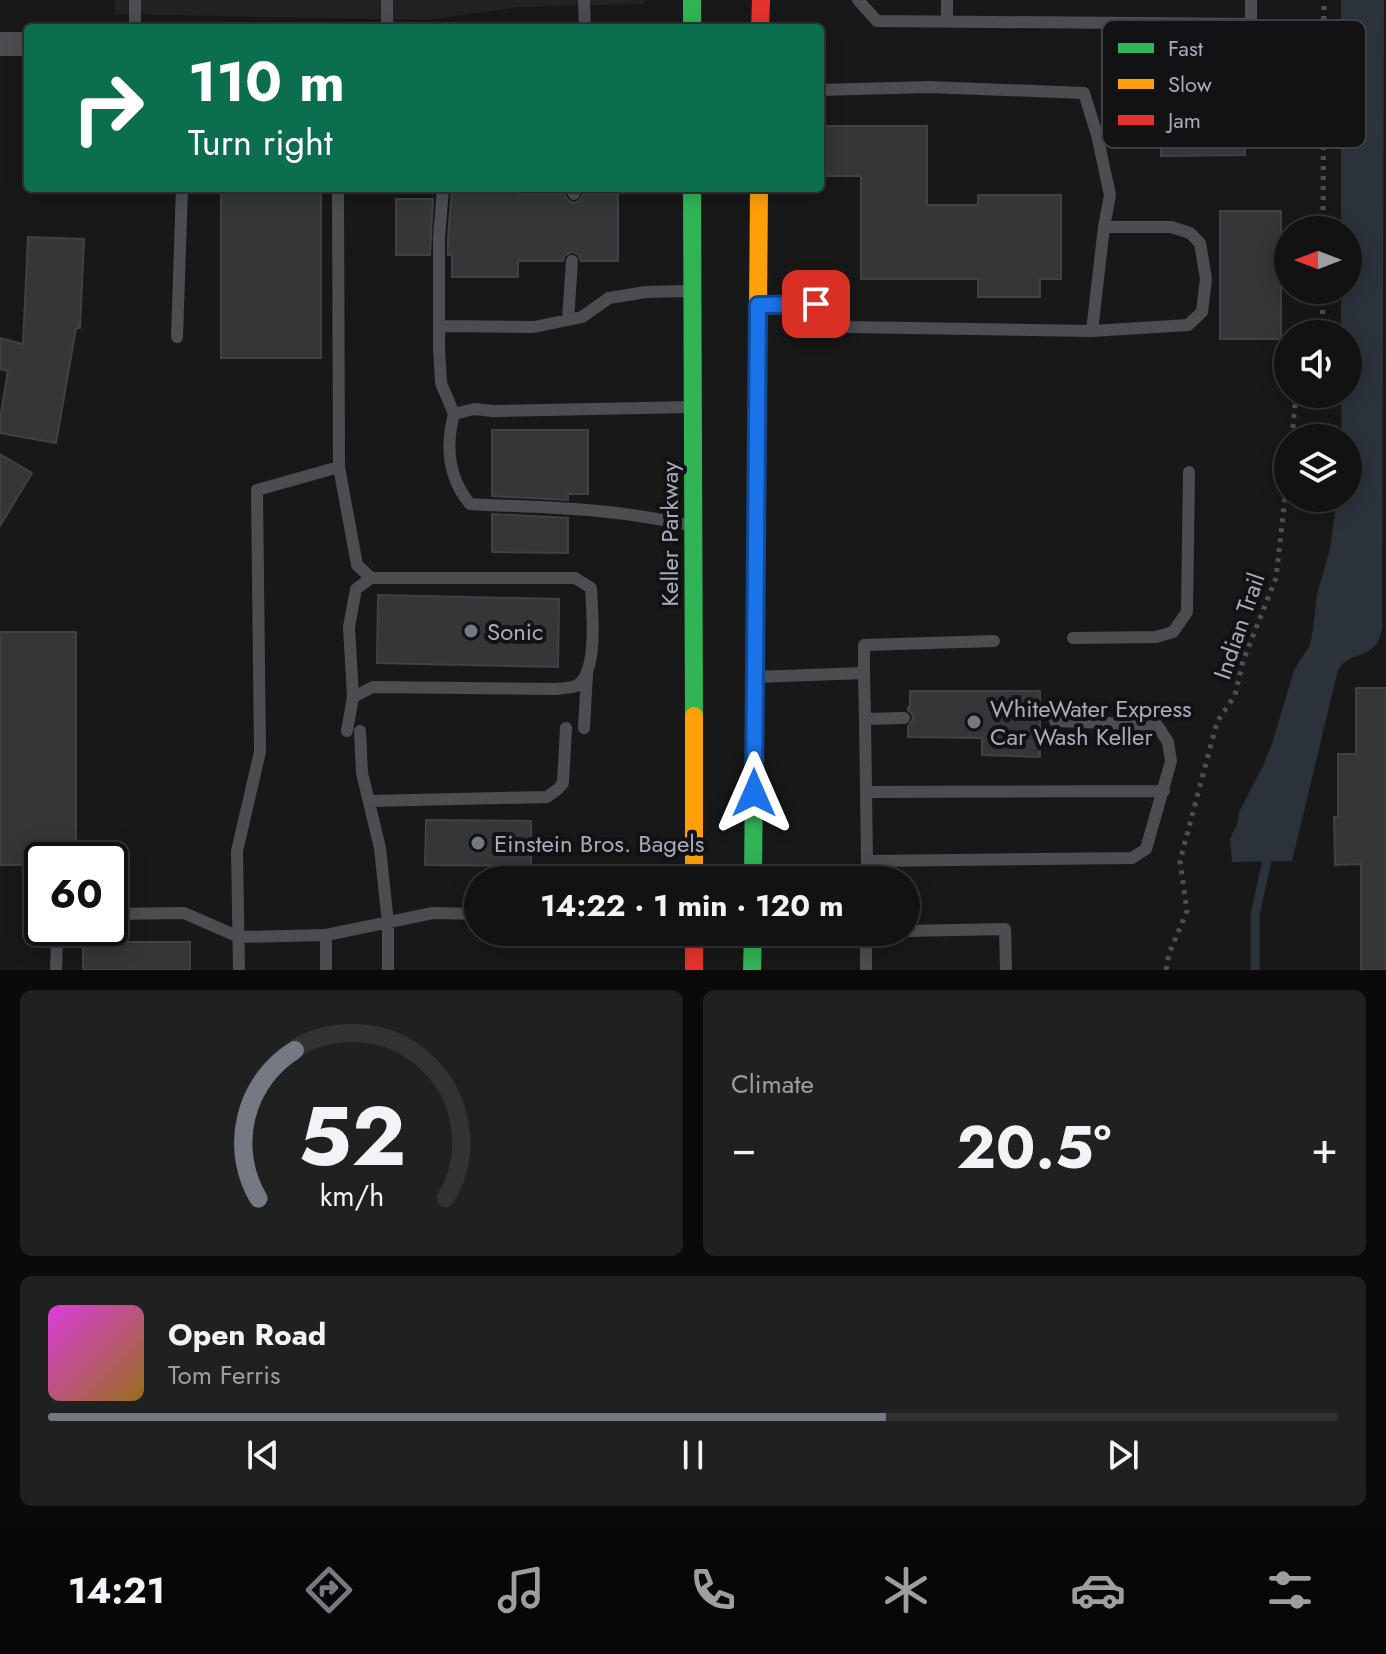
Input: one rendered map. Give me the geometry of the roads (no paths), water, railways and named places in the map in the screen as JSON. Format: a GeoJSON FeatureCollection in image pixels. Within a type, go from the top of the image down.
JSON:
{"type":"FeatureCollection","features":[{"type":"Feature","properties":{"kind":"main road"},"geometry":{"type":"LineString","coordinates":[[692,0],[692,24]]}},
{"type":"Feature","properties":{"kind":"main road"},"geometry":{"type":"LineString","coordinates":[[760,24],[761,0]]}},
{"type":"Feature","properties":{"kind":"main road","name":"Keller Parkway"},"geometry":{"type":"LineString","coordinates":[[692,192],[694,866]]}},
{"type":"Feature","properties":{"kind":"main road"},"geometry":{"type":"LineString","coordinates":[[753,866],[759,192]]}},
{"type":"Feature","properties":{"kind":"main road"},"geometry":{"type":"LineString","coordinates":[[694,946],[694,970]]}},
{"type":"Feature","properties":{"kind":"main road"},"geometry":{"type":"LineString","coordinates":[[752,970],[753,946]]}},
{"type":"Feature","properties":{"kind":"street"},"geometry":{"type":"LineString","coordinates":[[0,44],[24,44]]}},
{"type":"Feature","properties":{"kind":"lane"},"geometry":{"type":"LineString","coordinates":[[135,0],[135,24]]}},
{"type":"Feature","properties":{"kind":"lane"},"geometry":{"type":"LineString","coordinates":[[387,0],[387,24]]}},
{"type":"Feature","properties":{"kind":"lane"},"geometry":{"type":"LineString","coordinates":[[584,0],[585,24]]}},
{"type":"Feature","properties":{"kind":"lane"},"geometry":{"type":"LineString","coordinates":[[858,0],[877,21],[1102,23]]}},
{"type":"Feature","properties":{"kind":"lane"},"geometry":{"type":"LineString","coordinates":[[947,0],[947,22]]}},
{"type":"Feature","properties":{"kind":"lane"},"geometry":{"type":"LineString","coordinates":[[824,90],[929,87],[1084,93],[1110,195],[1092,331]]}},
{"type":"Feature","properties":{"kind":"lane"},"geometry":{"type":"LineString","coordinates":[[177,337],[182,192]]}},
{"type":"Feature","properties":{"kind":"lane"},"geometry":{"type":"LineString","coordinates":[[338,192],[339,467],[357,565],[371,578]]}},
{"type":"Feature","properties":{"kind":"lane"},"geometry":{"type":"LineString","coordinates":[[443,192],[439,238],[441,383],[454,414],[448,434],[450,467],[461,493],[470,504],[612,512],[693,526]]}},
{"type":"Feature","properties":{"kind":"lane"},"geometry":{"type":"LineString","coordinates":[[758,305],[816,304],[848,327],[1092,331],[1188,325],[1202,312],[1206,279],[1200,243],[1190,233],[1171,227],[1104,227]]}},
{"type":"Feature","properties":{"kind":"lane"},"geometry":{"type":"LineString","coordinates":[[568,320],[572,261]]}},
{"type":"Feature","properties":{"kind":"lane"},"geometry":{"type":"LineString","coordinates":[[439,326],[534,327],[582,317],[609,298],[646,292],[692,291]]}},
{"type":"Feature","properties":{"kind":"lane"},"geometry":{"type":"LineString","coordinates":[[454,414],[474,409],[693,407]]}},
{"type":"Feature","properties":{"kind":"lane"},"geometry":{"type":"LineString","coordinates":[[239,970],[237,851],[260,752],[257,490],[339,467]]}},
{"type":"Feature","properties":{"kind":"lane"},"geometry":{"type":"LineString","coordinates":[[1073,638],[1156,637],[1173,632],[1187,612],[1189,472]]}},
{"type":"Feature","properties":{"kind":"lane"},"geometry":{"type":"LineString","coordinates":[[388,970],[388,923],[380,848],[354,731],[349,627],[356,589],[371,578],[575,578],[591,588],[592,643],[584,728]]}},
{"type":"Feature","properties":{"kind":"lane"},"geometry":{"type":"LineString","coordinates":[[867,866],[864,645],[994,641]]}},
{"type":"Feature","properties":{"kind":"lane"},"geometry":{"type":"LineString","coordinates":[[755,677],[864,673]]}},
{"type":"Feature","properties":{"kind":"lane"},"geometry":{"type":"LineString","coordinates":[[353,697],[373,687],[557,689],[575,686],[587,674]]}},
{"type":"Feature","properties":{"kind":"lane"},"geometry":{"type":"LineString","coordinates":[[865,719],[904,718]]}},
{"type":"Feature","properties":{"kind":"lane"},"geometry":{"type":"LineString","coordinates":[[867,861],[1132,858],[1146,849],[1171,761],[1168,742],[1157,725],[1055,721]]}},
{"type":"Feature","properties":{"kind":"lane"},"geometry":{"type":"LineString","coordinates":[[369,801],[547,797],[563,783],[566,728]]}},
{"type":"Feature","properties":{"kind":"lane"},"geometry":{"type":"LineString","coordinates":[[866,792],[1164,791]]}},
{"type":"Feature","properties":{"kind":"lane"},"geometry":{"type":"LineString","coordinates":[[128,914],[184,913],[239,937],[326,935],[433,913],[464,914]]}},
{"type":"Feature","properties":{"kind":"lane"},"geometry":{"type":"LineString","coordinates":[[920,931],[1005,929],[1006,970]]}},
{"type":"Feature","properties":{"kind":"lane"},"geometry":{"type":"LineString","coordinates":[[326,935],[326,970]]}},
{"type":"Feature","properties":{"kind":"lane"},"geometry":{"type":"LineString","coordinates":[[56,970],[57,946]]}},
{"type":"Feature","properties":{"kind":"lane"},"geometry":{"type":"LineString","coordinates":[[866,946],[866,970]]}},
{"type":"Feature","properties":{"kind":"waterway"},"geometry":{"type":"LineString","coordinates":[[1255,970],[1255,915],[1269,851]]}},
{"type":"Feature","properties":{"kind":"place","name":"Sonic"},"geometry":{"type":"Point","coordinates":[471,631]}},
{"type":"Feature","properties":{"kind":"place","name":"WhiteWater Express Car Wash Keller"},"geometry":{"type":"Point","coordinates":[974,722]}},
{"type":"Feature","properties":{"kind":"place","name":"Einstein Bros. Bagels"},"geometry":{"type":"Point","coordinates":[478,843]}}]}
